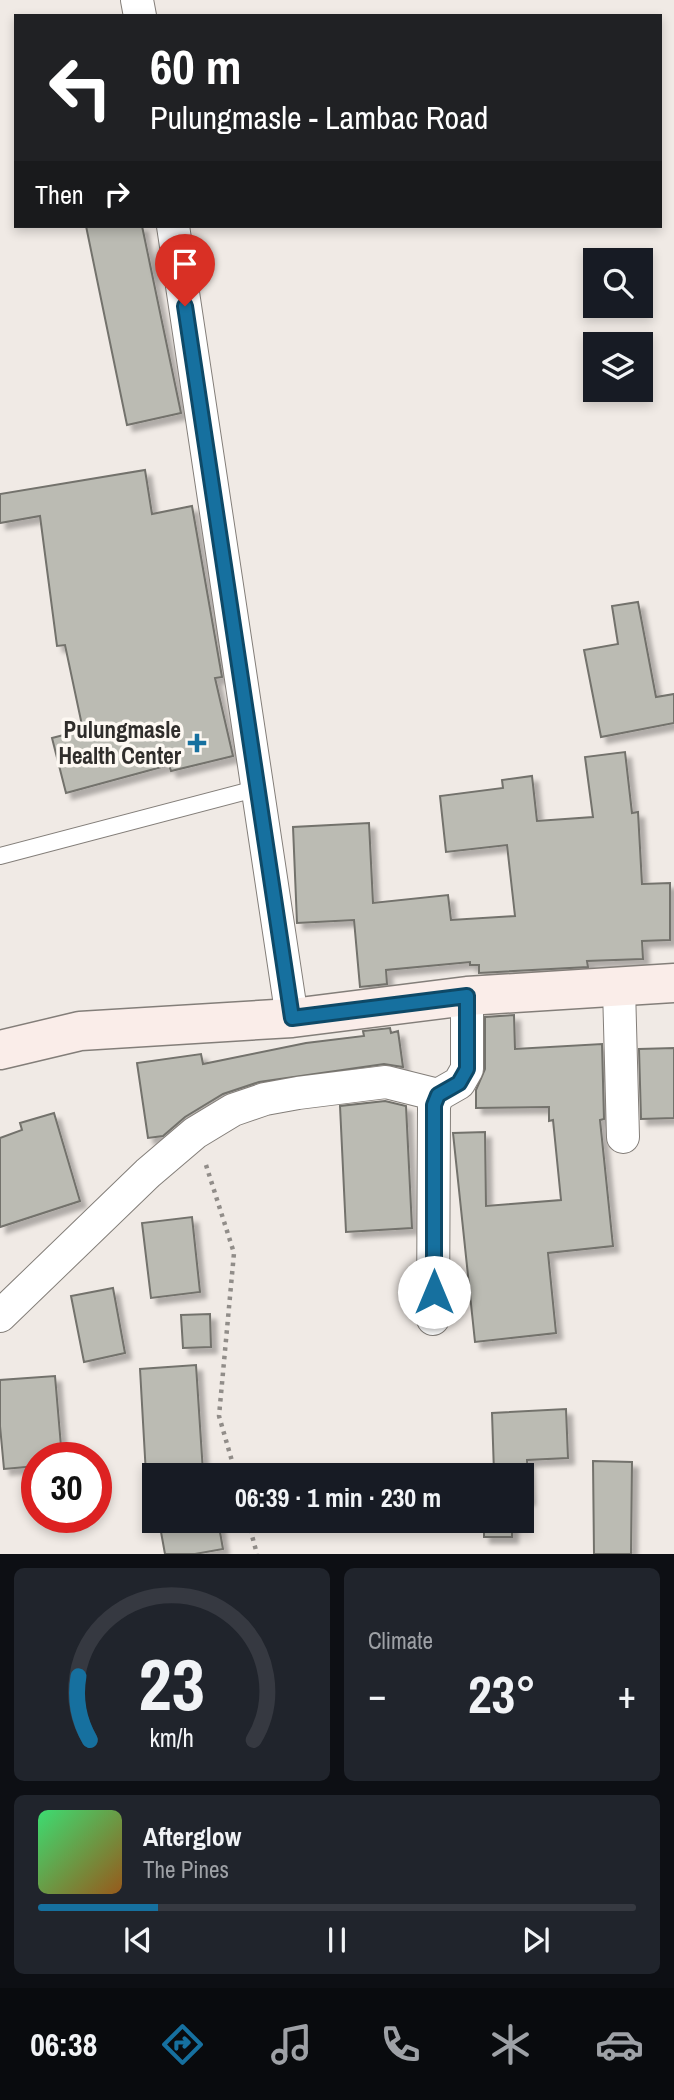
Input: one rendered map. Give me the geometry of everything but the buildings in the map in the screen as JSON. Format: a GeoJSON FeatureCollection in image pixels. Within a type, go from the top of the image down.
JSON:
{"type":"FeatureCollection","features":[{"type":"Feature","properties":{"kind":"street"},"geometry":{"type":"LineString","coordinates":[[173,228],[292,1018]]}},
{"type":"Feature","properties":{"kind":"street"},"geometry":{"type":"LineString","coordinates":[[0,1050],[80,1031],[292,1018],[467,996],[674,983]]}},
{"type":"Feature","properties":{"kind":"street"},"geometry":{"type":"LineString","coordinates":[[619,988],[623,1137]]}},
{"type":"Feature","properties":{"kind":"street"},"geometry":{"type":"LineString","coordinates":[[433,1319],[434,1105],[438,1095],[459,1083],[467,1069],[467,996]]}},
{"type":"Feature","properties":{"kind":"street"},"geometry":{"type":"LineString","coordinates":[[0,1315],[148,1173],[195,1133],[233,1110],[265,1099],[386,1082],[438,1095]]}},
{"type":"Feature","properties":{"kind":"lane"},"geometry":{"type":"LineString","coordinates":[[0,856],[259,788]]}},
{"type":"Feature","properties":{"kind":"path"},"geometry":{"type":"LineString","coordinates":[[195,1133],[234,1253],[219,1416],[233,1463]]}},
{"type":"Feature","properties":{"kind":"path"},"geometry":{"type":"LineString","coordinates":[[251,1533],[257,1554]]}},
{"type":"Feature","properties":{"kind":"place","name":"Pulungmasle Health Center"},"geometry":{"type":"Point","coordinates":[197,743]}},
{"type":"Feature","properties":{"kind":"route"},"geometry":{"type":"LineString","coordinates":[[185,306],[292,1018],[467,996],[467,1069],[459,1083],[438,1095],[434,1105],[434,1292]]}}]}
